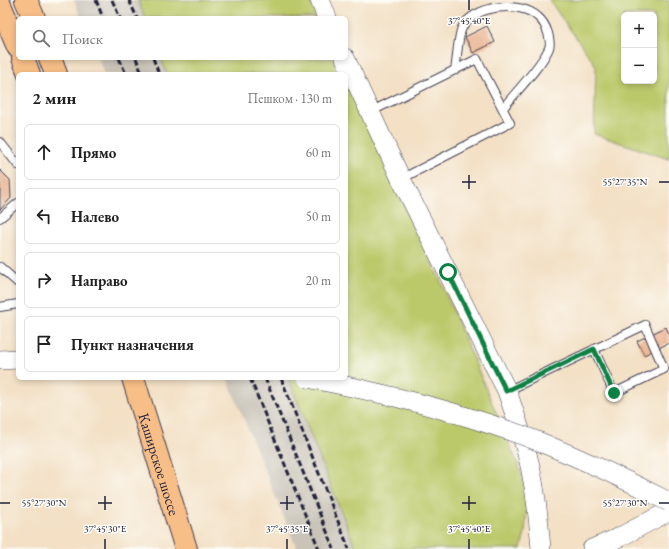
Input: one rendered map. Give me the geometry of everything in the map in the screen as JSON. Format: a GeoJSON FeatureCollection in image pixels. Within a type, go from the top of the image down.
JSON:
{"type":"FeatureCollection","features":[{"type":"Feature","properties":{"kind":"main road"},"geometry":{"type":"LineString","coordinates":[[26,0],[33,16]]}},
{"type":"Feature","properties":{"kind":"main road"},"geometry":{"type":"LineString","coordinates":[[0,5],[16,42]]}},
{"type":"Feature","properties":{"kind":"main road"},"geometry":{"type":"LineString","coordinates":[[24,60],[28,72]]}},
{"type":"Feature","properties":{"kind":"main road"},"geometry":{"type":"LineString","coordinates":[[51,60],[55,72]]}},
{"type":"Feature","properties":{"kind":"main road","name":"Каширское шоссе"},"geometry":{"type":"LineString","coordinates":[[134,380],[186,549]]}},
{"type":"Feature","properties":{"kind":"main road","name":"Каширское шоссе"},"geometry":{"type":"LineString","coordinates":[[150,380],[201,549]]}},
{"type":"Feature","properties":{"kind":"street"},"geometry":{"type":"LineString","coordinates":[[320,0],[326,16]]}},
{"type":"Feature","properties":{"kind":"street"},"geometry":{"type":"LineString","coordinates":[[346,60],[401,179],[506,391],[519,426],[532,474],[539,516],[541,549]]}},
{"type":"Feature","properties":{"kind":"street"},"geometry":{"type":"LineString","coordinates":[[0,360],[16,359]]}},
{"type":"Feature","properties":{"kind":"street"},"geometry":{"type":"LineString","coordinates":[[316,380],[399,398],[539,442],[590,463],[669,502]]}},
{"type":"Feature","properties":{"kind":"street"},"geometry":{"type":"LineString","coordinates":[[592,549],[620,537],[669,512]]}},
{"type":"Feature","properties":{"kind":"lane"},"geometry":{"type":"LineString","coordinates":[[455,70],[461,28],[475,15],[488,8],[501,7],[530,11],[538,17],[545,26],[550,46],[544,59],[503,108]]}},
{"type":"Feature","properties":{"kind":"lane"},"geometry":{"type":"LineString","coordinates":[[370,112],[477,59],[510,123],[401,179]]}},
{"type":"Feature","properties":{"kind":"lane"},"geometry":{"type":"LineString","coordinates":[[0,142],[16,162]]}},
{"type":"Feature","properties":{"kind":"lane"},"geometry":{"type":"LineString","coordinates":[[0,218],[16,205]]}},
{"type":"Feature","properties":{"kind":"lane"},"geometry":{"type":"LineString","coordinates":[[0,267],[16,282]]}},
{"type":"Feature","properties":{"kind":"lane"},"geometry":{"type":"LineString","coordinates":[[0,307],[16,304]]}},
{"type":"Feature","properties":{"kind":"lane"},"geometry":{"type":"LineString","coordinates":[[506,391],[594,349],[645,325],[664,368],[614,393],[594,349]]}},
{"type":"Feature","properties":{"kind":"shaded area"},"geometry":{"type":"Polygon","coordinates":[[[74,0],[138,0],[144,16],[80,16],[74,0]]]}},
{"type":"Feature","properties":{"kind":"shaded area"},"geometry":{"type":"Polygon","coordinates":[[[99,60],[162,60],[166,72],[103,72],[99,60]]]}},
{"type":"Feature","properties":{"kind":"shaded area"},"geometry":{"type":"Polygon","coordinates":[[[228,380],[289,380],[356,549],[297,549],[228,380]]]}},
{"type":"Feature","properties":{"kind":"green space"},"geometry":{"type":"Polygon","coordinates":[[[138,0],[309,0],[316,16],[144,16],[138,0]]]}},
{"type":"Feature","properties":{"kind":"green space"},"geometry":{"type":"Polygon","coordinates":[[[549,0],[669,0],[669,159],[594,134],[596,66],[549,0]]]}},
{"type":"Feature","properties":{"kind":"green space"},"geometry":{"type":"Polygon","coordinates":[[[162,60],[337,60],[342,72],[166,72],[162,60]]]}},
{"type":"Feature","properties":{"kind":"green space"},"geometry":{"type":"Polygon","coordinates":[[[348,83],[441,282],[522,474],[527,508],[525,532],[521,549],[356,549],[289,380],[348,380],[348,83]]]}},
{"type":"Feature","properties":{"kind":"building"},"geometry":{"type":"Polygon","coordinates":[[[487,26],[495,42],[473,53],[465,37],[487,26]]]}},
{"type":"Feature","properties":{"kind":"building"},"geometry":{"type":"Polygon","coordinates":[[[0,170],[10,180],[11,198],[0,210],[0,170]]]}},
{"type":"Feature","properties":{"kind":"building"},"geometry":{"type":"Polygon","coordinates":[[[666,327],[669,334],[669,343],[644,355],[637,341],[666,327]]]}},
{"type":"Feature","properties":{"kind":"railway"},"geometry":{"type":"LineString","coordinates":[[96,0],[102,16]]}},
{"type":"Feature","properties":{"kind":"railway"},"geometry":{"type":"LineString","coordinates":[[112,0],[119,16]]}},
{"type":"Feature","properties":{"kind":"railway"},"geometry":{"type":"LineString","coordinates":[[129,0],[136,16]]}},
{"type":"Feature","properties":{"kind":"railway"},"geometry":{"type":"LineString","coordinates":[[120,60],[125,72]]}},
{"type":"Feature","properties":{"kind":"railway"},"geometry":{"type":"LineString","coordinates":[[137,60],[141,72]]}},
{"type":"Feature","properties":{"kind":"railway"},"geometry":{"type":"LineString","coordinates":[[154,60],[158,72]]}},
{"type":"Feature","properties":{"kind":"railway"},"geometry":{"type":"LineString","coordinates":[[251,380],[319,549]]}},
{"type":"Feature","properties":{"kind":"railway"},"geometry":{"type":"LineString","coordinates":[[266,380],[334,549]]}},
{"type":"Feature","properties":{"kind":"railway"},"geometry":{"type":"LineString","coordinates":[[282,380],[349,549]]}},
{"type":"Feature","properties":{"kind":"route"},"geometry":{"type":"LineString","coordinates":[[448,272],[506,391],[594,349],[614,393]]}}]}
